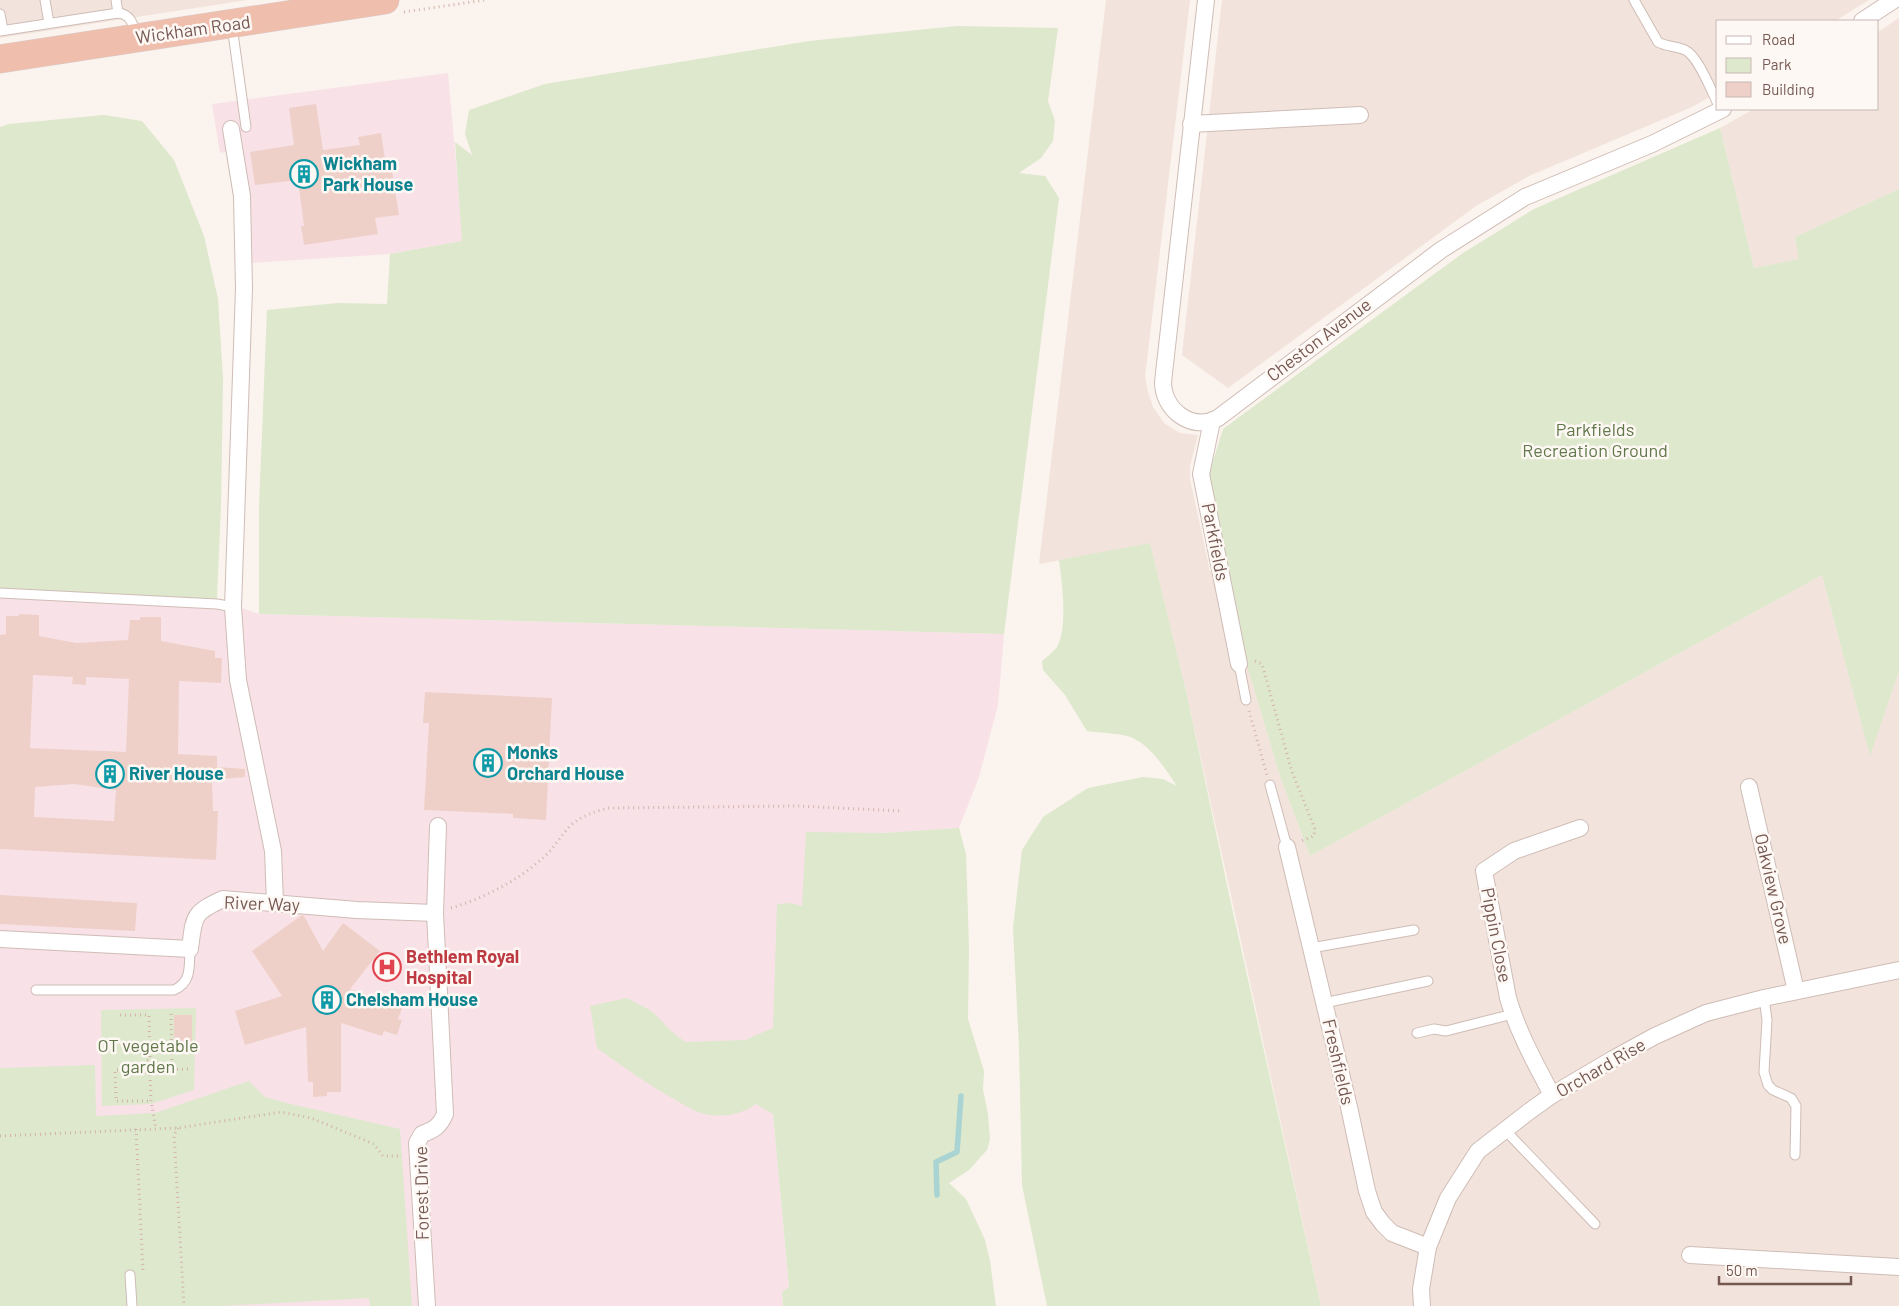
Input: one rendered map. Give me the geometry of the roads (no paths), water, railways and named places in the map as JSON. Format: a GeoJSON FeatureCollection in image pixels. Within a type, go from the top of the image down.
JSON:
{"type":"FeatureCollection","features":[{"type":"Feature","properties":{"kind":"highway","name":"Wickham Road"},"geometry":{"type":"LineString","coordinates":[[0,59],[231,25],[356,2],[385,0]]}},
{"type":"Feature","properties":{"kind":"street"},"geometry":{"type":"LineString","coordinates":[[1206,0],[1166,346],[1163,389],[1165,398],[1179,415],[1195,422],[1212,421]]}},
{"type":"Feature","properties":{"kind":"street"},"geometry":{"type":"LineString","coordinates":[[1864,20],[1894,0]]}},
{"type":"Feature","properties":{"kind":"street","name":"Cheston Avenue"},"geometry":{"type":"LineString","coordinates":[[1212,421],[1441,250],[1503,210],[1525,197],[1670,136],[1716,110]]}},
{"type":"Feature","properties":{"kind":"street"},"geometry":{"type":"LineString","coordinates":[[1191,124],[1360,115]]}},
{"type":"Feature","properties":{"kind":"street"},"geometry":{"type":"LineString","coordinates":[[239,128],[244,288],[233,608],[238,680],[273,851],[275,903]]}},
{"type":"Feature","properties":{"kind":"street","name":"Parkfields"},"geometry":{"type":"LineString","coordinates":[[1212,421],[1201,474],[1239,664]]}},
{"type":"Feature","properties":{"kind":"street","name":"Oakview Grove"},"geometry":{"type":"LineString","coordinates":[[1749,787],[1796,992]]}},
{"type":"Feature","properties":{"kind":"street"},"geometry":{"type":"LineString","coordinates":[[435,913],[438,826]]}},
{"type":"Feature","properties":{"kind":"street","name":"Pippin Close"},"geometry":{"type":"LineString","coordinates":[[1552,1096],[1524,1041],[1508,998],[1484,871],[1514,851],[1580,828]]}},
{"type":"Feature","properties":{"kind":"street","name":"Freshfields"},"geometry":{"type":"LineString","coordinates":[[1287,847],[1367,1191],[1374,1212],[1392,1233],[1428,1247]]}},
{"type":"Feature","properties":{"kind":"street","name":"River Way"},"geometry":{"type":"LineString","coordinates":[[190,949],[194,920],[206,907],[222,900],[358,910],[435,913]]}},
{"type":"Feature","properties":{"kind":"street","name":"Forest Drive"},"geometry":{"type":"LineString","coordinates":[[426,1306],[417,1143],[422,1134],[433,1130],[441,1124],[445,1114],[435,913]]}},
{"type":"Feature","properties":{"kind":"street"},"geometry":{"type":"LineString","coordinates":[[0,939],[190,949]]}},
{"type":"Feature","properties":{"kind":"street","name":"Orchard Rise"},"geometry":{"type":"LineString","coordinates":[[1422,1306],[1421,1289],[1428,1247],[1448,1198],[1478,1151],[1552,1096],[1613,1059],[1706,1013],[1764,998],[1899,970]]}},
{"type":"Feature","properties":{"kind":"street"},"geometry":{"type":"LineString","coordinates":[[1690,1255],[1899,1267]]}},
{"type":"Feature","properties":{"kind":"lane"},"geometry":{"type":"LineString","coordinates":[[45,0],[49,23]]}},
{"type":"Feature","properties":{"kind":"lane"},"geometry":{"type":"LineString","coordinates":[[116,0],[118,12]]}},
{"type":"Feature","properties":{"kind":"lane"},"geometry":{"type":"LineString","coordinates":[[1634,0],[1658,42],[1664,46],[1682,48],[1692,55],[1716,100]]}},
{"type":"Feature","properties":{"kind":"lane"},"geometry":{"type":"LineString","coordinates":[[0,14],[1,31],[118,12],[127,15],[138,38]]}},
{"type":"Feature","properties":{"kind":"lane"},"geometry":{"type":"LineString","coordinates":[[231,25],[239,128]]}},
{"type":"Feature","properties":{"kind":"lane"},"geometry":{"type":"LineString","coordinates":[[0,593],[217,604],[233,608]]}},
{"type":"Feature","properties":{"kind":"lane"},"geometry":{"type":"LineString","coordinates":[[1239,664],[1246,700]]}},
{"type":"Feature","properties":{"kind":"lane"},"geometry":{"type":"LineString","coordinates":[[1270,785],[1287,847]]}},
{"type":"Feature","properties":{"kind":"lane"},"geometry":{"type":"LineString","coordinates":[[1311,948],[1414,930]]}},
{"type":"Feature","properties":{"kind":"lane"},"geometry":{"type":"LineString","coordinates":[[36,990],[174,990],[182,986],[187,980],[190,949]]}},
{"type":"Feature","properties":{"kind":"lane"},"geometry":{"type":"LineString","coordinates":[[1324,1003],[1428,980]]}},
{"type":"Feature","properties":{"kind":"lane"},"geometry":{"type":"LineString","coordinates":[[1764,998],[1767,1020],[1764,1072],[1768,1085],[1773,1090],[1791,1098],[1796,1106],[1795,1155]]}},
{"type":"Feature","properties":{"kind":"lane"},"geometry":{"type":"LineString","coordinates":[[1418,1033],[1434,1029],[1446,1031],[1513,1014]]}},
{"type":"Feature","properties":{"kind":"lane"},"geometry":{"type":"LineString","coordinates":[[1505,1130],[1595,1224]]}},
{"type":"Feature","properties":{"kind":"lane"},"geometry":{"type":"LineString","coordinates":[[130,1276],[132,1306]]}},
{"type":"Feature","properties":{"kind":"waterway"},"geometry":{"type":"LineString","coordinates":[[937,1195],[936,1162],[957,1152],[961,1096]]}},
{"type":"Feature","properties":{"kind":"place","name":"Wickham Park House"},"geometry":{"type":"Point","coordinates":[304,174]}},
{"type":"Feature","properties":{"kind":"place","name":"Monks Orchard House"},"geometry":{"type":"Point","coordinates":[488,763]}},
{"type":"Feature","properties":{"kind":"place","name":"River House"},"geometry":{"type":"Point","coordinates":[110,774]}},
{"type":"Feature","properties":{"kind":"place","name":"Bethlem Royal Hospital"},"geometry":{"type":"Point","coordinates":[387,967]}},
{"type":"Feature","properties":{"kind":"place","name":"Chelsham House"},"geometry":{"type":"Point","coordinates":[327,1000]}},
{"type":"Feature","properties":{"kind":"park label","name":"Parkfields Recreation Ground"},"geometry":{"type":"Point","coordinates":[1595,440]}},
{"type":"Feature","properties":{"kind":"park label","name":"OT vegetable garden"},"geometry":{"type":"Point","coordinates":[148,1056]}}]}
